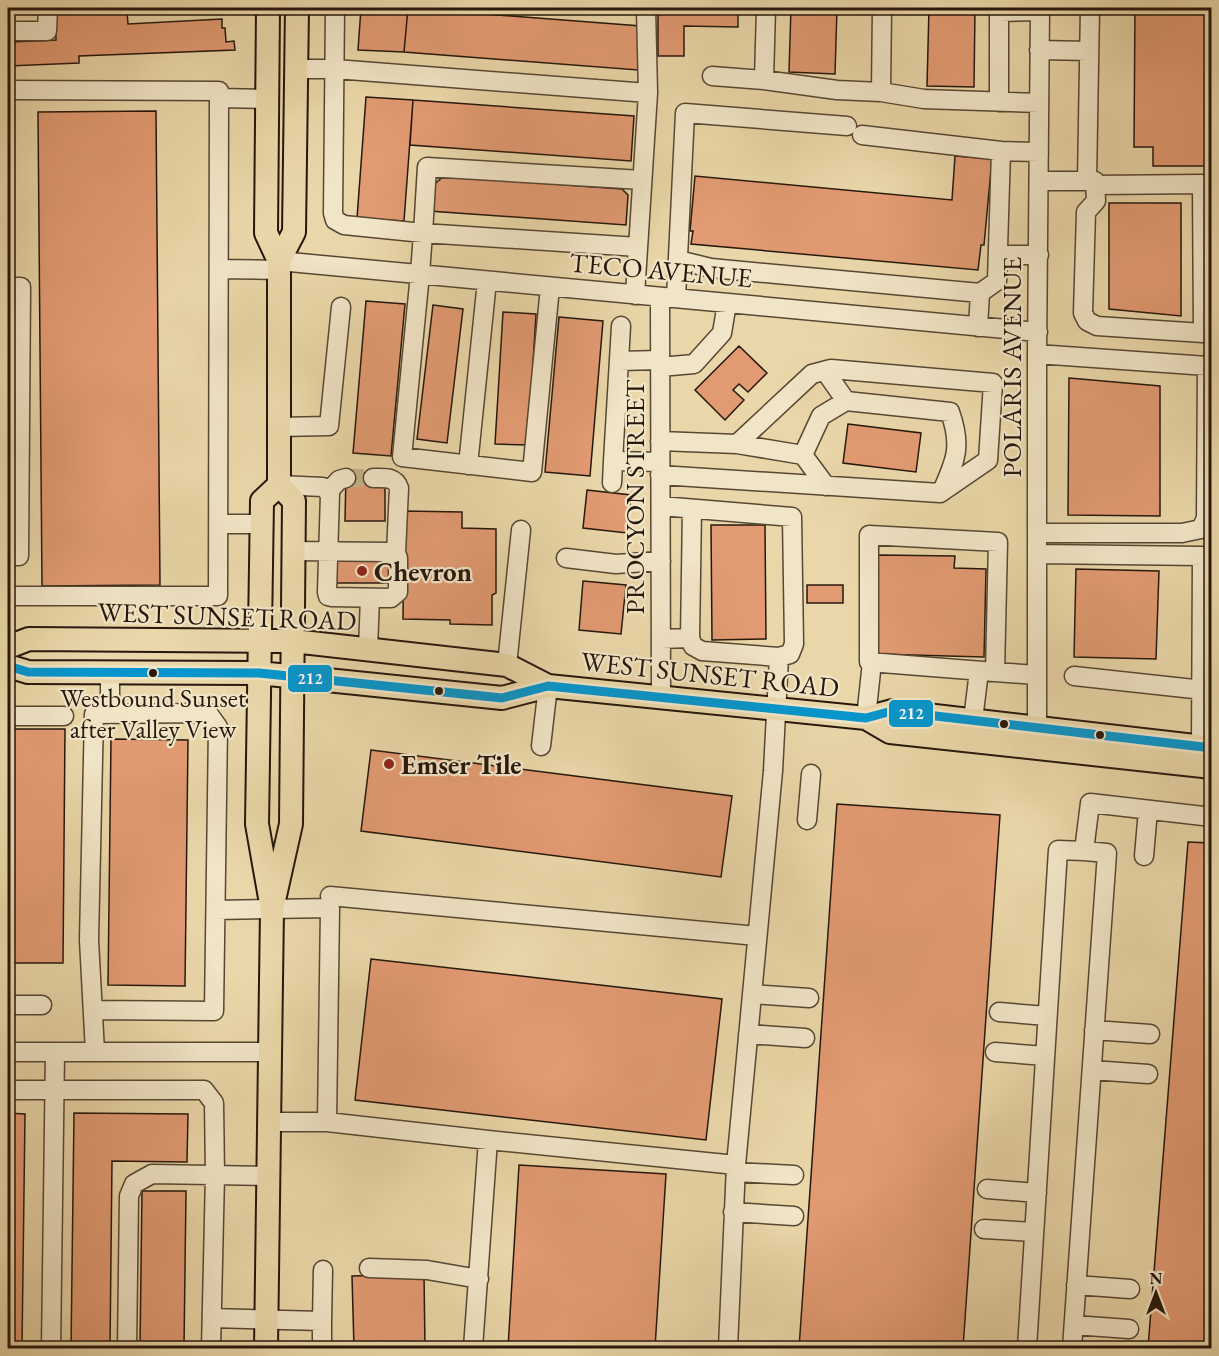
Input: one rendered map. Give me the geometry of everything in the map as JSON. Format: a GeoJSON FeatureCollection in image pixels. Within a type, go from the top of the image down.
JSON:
{"type":"FeatureCollection","features":[{"type":"Feature","properties":{"kind":"main road"},"geometry":{"type":"LineString","coordinates":[[268,8],[266,233],[279,265],[279,486],[294,501],[291,824],[272,909]]}},
{"type":"Feature","properties":{"kind":"main road"},"geometry":{"type":"LineString","coordinates":[[279,265],[294,232],[297,8]]}},
{"type":"Feature","properties":{"kind":"main road"},"geometry":{"type":"LineString","coordinates":[[266,1348],[272,909],[257,824],[261,524],[262,501],[279,486]]}},
{"type":"Feature","properties":{"kind":"main road","name":"WEST SUNSET ROAD"},"geometry":{"type":"LineString","coordinates":[[8,647],[29,639],[292,641],[507,665],[548,686]]}},
{"type":"Feature","properties":{"kind":"main road","name":"WEST SUNSET ROAD"},"geometry":{"type":"LineString","coordinates":[[8,666],[28,672],[292,675],[502,698],[548,686],[866,718],[892,711],[1206,747]]}},
{"type":"Feature","properties":{"kind":"main road","name":"WEST SUNSET ROAD"},"geometry":{"type":"LineString","coordinates":[[866,718],[890,732],[1212,767]]}},
{"type":"Feature","properties":{"kind":"main road"},"geometry":{"type":"LineString","coordinates":[[1130,758],[1212,774]]}},
{"type":"Feature","properties":{"kind":"street"},"geometry":{"type":"LineString","coordinates":[[8,31],[48,31],[48,8]]}},
{"type":"Feature","properties":{"kind":"street"},"geometry":{"type":"LineString","coordinates":[[335,8],[333,213],[335,220],[344,225],[423,233],[638,247]]}},
{"type":"Feature","properties":{"kind":"street"},"geometry":{"type":"LineString","coordinates":[[635,294],[648,93],[646,8]]}},
{"type":"Feature","properties":{"kind":"street"},"geometry":{"type":"LineString","coordinates":[[764,80],[766,8]]}},
{"type":"Feature","properties":{"kind":"street"},"geometry":{"type":"LineString","coordinates":[[881,92],[882,8]]}},
{"type":"Feature","properties":{"kind":"street"},"geometry":{"type":"LineString","coordinates":[[1039,181],[1091,183],[1202,184],[1203,333],[1097,326],[1087,321],[1083,313],[1086,212],[1096,201],[1091,183],[1090,8]]}},
{"type":"Feature","properties":{"kind":"street"},"geometry":{"type":"LineString","coordinates":[[999,102],[999,10],[1040,9]]}},
{"type":"Feature","properties":{"kind":"street","name":"POLARIS AVENUE"},"geometry":{"type":"LineString","coordinates":[[1037,727],[1040,9]]}},
{"type":"Feature","properties":{"kind":"street"},"geometry":{"type":"LineString","coordinates":[[1039,50],[1089,51]]}},
{"type":"Feature","properties":{"kind":"street"},"geometry":{"type":"LineString","coordinates":[[296,69],[335,69],[648,93]]}},
{"type":"Feature","properties":{"kind":"street"},"geometry":{"type":"LineString","coordinates":[[712,76],[764,80],[837,90],[881,92],[924,99],[1039,103]]}},
{"type":"Feature","properties":{"kind":"street"},"geometry":{"type":"LineString","coordinates":[[8,90],[219,91],[218,596],[8,596]]}},
{"type":"Feature","properties":{"kind":"street"},"geometry":{"type":"LineString","coordinates":[[219,98],[268,99]]}},
{"type":"Feature","properties":{"kind":"street","name":"PROCYON STREET"},"geometry":{"type":"LineString","coordinates":[[661,696],[660,364],[668,298],[678,260],[685,113],[854,131],[1001,151]]}},
{"type":"Feature","properties":{"kind":"street"},"geometry":{"type":"LineString","coordinates":[[678,260],[711,268],[980,293],[997,281],[1001,151],[1039,152]]}},
{"type":"Feature","properties":{"kind":"street"},"geometry":{"type":"LineString","coordinates":[[550,286],[532,472],[402,457],[420,274],[427,167],[642,180]]}},
{"type":"Feature","properties":{"kind":"street"},"geometry":{"type":"LineString","coordinates":[[998,255],[1039,255]]}},
{"type":"Feature","properties":{"kind":"street","name":"TECO AVENUE"},"geometry":{"type":"LineString","coordinates":[[219,269],[279,265],[420,274],[1038,332]]}},
{"type":"Feature","properties":{"kind":"street"},"geometry":{"type":"LineString","coordinates":[[468,465],[487,280]]}},
{"type":"Feature","properties":{"kind":"street"},"geometry":{"type":"LineString","coordinates":[[8,287],[21,287],[21,311],[19,556],[8,556]]}},
{"type":"Feature","properties":{"kind":"street"},"geometry":{"type":"LineString","coordinates":[[978,327],[980,293]]}},
{"type":"Feature","properties":{"kind":"street"},"geometry":{"type":"LineString","coordinates":[[619,361],[693,364],[722,333],[727,303]]}},
{"type":"Feature","properties":{"kind":"street"},"geometry":{"type":"LineString","coordinates":[[279,427],[329,426],[342,307]]}},
{"type":"Feature","properties":{"kind":"street"},"geometry":{"type":"LineString","coordinates":[[612,483],[621,326]]}},
{"type":"Feature","properties":{"kind":"street"},"geometry":{"type":"LineString","coordinates":[[1037,354],[1207,366],[1206,518],[1201,529],[1182,533],[1037,533]]}},
{"type":"Feature","properties":{"kind":"street"},"geometry":{"type":"LineString","coordinates":[[614,461],[798,485],[940,493],[988,460],[993,383],[831,369],[812,374],[737,444]]}},
{"type":"Feature","properties":{"kind":"street"},"geometry":{"type":"LineString","coordinates":[[825,371],[846,401]]}},
{"type":"Feature","properties":{"kind":"street"},"geometry":{"type":"LineString","coordinates":[[932,378],[950,412],[957,433],[954,464],[940,493]]}},
{"type":"Feature","properties":{"kind":"street"},"geometry":{"type":"LineString","coordinates":[[803,455],[821,416],[846,401],[950,412]]}},
{"type":"Feature","properties":{"kind":"street"},"geometry":{"type":"LineString","coordinates":[[660,441],[737,444],[803,455],[826,486]]}},
{"type":"Feature","properties":{"kind":"street"},"geometry":{"type":"LineString","coordinates":[[346,478],[339,480],[329,491],[328,596],[392,598],[398,592],[396,553],[399,488],[398,483],[389,478],[373,477]]}},
{"type":"Feature","properties":{"kind":"street"},"geometry":{"type":"LineString","coordinates":[[279,486],[323,487],[329,491]]}},
{"type":"Feature","properties":{"kind":"street"},"geometry":{"type":"LineString","coordinates":[[661,506],[792,517],[794,644],[790,654],[779,657],[702,651],[693,646],[690,638],[692,509]]}},
{"type":"Feature","properties":{"kind":"street"},"geometry":{"type":"LineString","coordinates":[[218,524],[261,524]]}},
{"type":"Feature","properties":{"kind":"street"},"geometry":{"type":"LineString","coordinates":[[507,665],[521,531]]}},
{"type":"Feature","properties":{"kind":"street"},"geometry":{"type":"LineString","coordinates":[[973,720],[987,672],[998,542],[869,535],[869,662],[987,672],[1037,675]]}},
{"type":"Feature","properties":{"kind":"street"},"geometry":{"type":"LineString","coordinates":[[293,551],[396,553]]}},
{"type":"Feature","properties":{"kind":"street"},"geometry":{"type":"LineString","coordinates":[[1037,554],[1202,556],[1203,690],[1206,747]]}},
{"type":"Feature","properties":{"kind":"street"},"geometry":{"type":"LineString","coordinates":[[566,558],[616,564],[661,561]]}},
{"type":"Feature","properties":{"kind":"street"},"geometry":{"type":"LineString","coordinates":[[368,649],[370,598]]}},
{"type":"Feature","properties":{"kind":"street"},"geometry":{"type":"LineString","coordinates":[[661,639],[690,638]]}},
{"type":"Feature","properties":{"kind":"street"},"geometry":{"type":"LineString","coordinates":[[728,1348],[735,1168],[773,771],[779,657]]}},
{"type":"Feature","properties":{"kind":"street"},"geometry":{"type":"LineString","coordinates":[[866,718],[872,662]]}},
{"type":"Feature","properties":{"kind":"street"},"geometry":{"type":"LineString","coordinates":[[110,672],[110,714]]}},
{"type":"Feature","properties":{"kind":"street"},"geometry":{"type":"LineString","coordinates":[[1074,676],[1203,690]]}},
{"type":"Feature","properties":{"kind":"street"},"geometry":{"type":"LineString","coordinates":[[541,746],[548,686]]}},
{"type":"Feature","properties":{"kind":"street"},"geometry":{"type":"LineString","coordinates":[[94,1010],[214,1011],[218,728],[208,714],[94,714],[89,940],[95,1052]]}},
{"type":"Feature","properties":{"kind":"street"},"geometry":{"type":"LineString","coordinates":[[8,716],[64,716]]}},
{"type":"Feature","properties":{"kind":"street"},"geometry":{"type":"LineString","coordinates":[[807,820],[811,774]]}},
{"type":"Feature","properties":{"kind":"street"},"geometry":{"type":"LineString","coordinates":[[1084,852],[1090,803],[1212,817]]}},
{"type":"Feature","properties":{"kind":"street"},"geometry":{"type":"LineString","coordinates":[[1144,856],[1148,810]]}},
{"type":"Feature","properties":{"kind":"street"},"geometry":{"type":"LineString","coordinates":[[1027,1348],[1058,850],[1107,853],[1072,1348]]}},
{"type":"Feature","properties":{"kind":"street"},"geometry":{"type":"LineString","coordinates":[[330,896],[757,936]]}},
{"type":"Feature","properties":{"kind":"street"},"geometry":{"type":"LineString","coordinates":[[216,910],[330,908],[327,1122]]}},
{"type":"Feature","properties":{"kind":"street"},"geometry":{"type":"LineString","coordinates":[[752,994],[809,998]]}},
{"type":"Feature","properties":{"kind":"street"},"geometry":{"type":"LineString","coordinates":[[8,1005],[42,1005]]}},
{"type":"Feature","properties":{"kind":"street"},"geometry":{"type":"LineString","coordinates":[[999,1012],[1047,1016]]}},
{"type":"Feature","properties":{"kind":"street"},"geometry":{"type":"LineString","coordinates":[[1095,1030],[1150,1034]]}},
{"type":"Feature","properties":{"kind":"street"},"geometry":{"type":"LineString","coordinates":[[748,1034],[805,1038]]}},
{"type":"Feature","properties":{"kind":"street"},"geometry":{"type":"LineString","coordinates":[[8,1052],[270,1052]]}},
{"type":"Feature","properties":{"kind":"street"},"geometry":{"type":"LineString","coordinates":[[51,1348],[55,1052]]}},
{"type":"Feature","properties":{"kind":"street"},"geometry":{"type":"LineString","coordinates":[[995,1052],[1045,1056]]}},
{"type":"Feature","properties":{"kind":"street"},"geometry":{"type":"LineString","coordinates":[[1092,1070],[1149,1074]]}},
{"type":"Feature","properties":{"kind":"street"},"geometry":{"type":"LineString","coordinates":[[8,1090],[204,1090],[214,1103],[215,1175],[211,1348]]}},
{"type":"Feature","properties":{"kind":"street"},"geometry":{"type":"LineString","coordinates":[[269,1122],[327,1122],[794,1175]]}},
{"type":"Feature","properties":{"kind":"street"},"geometry":{"type":"LineString","coordinates":[[473,1348],[488,1140]]}},
{"type":"Feature","properties":{"kind":"street"},"geometry":{"type":"LineString","coordinates":[[128,1348],[129,1196],[134,1184],[152,1174],[268,1176]]}},
{"type":"Feature","properties":{"kind":"street"},"geometry":{"type":"LineString","coordinates":[[987,1189],[1037,1193]]}},
{"type":"Feature","properties":{"kind":"street"},"geometry":{"type":"LineString","coordinates":[[733,1212],[794,1216]]}},
{"type":"Feature","properties":{"kind":"street"},"geometry":{"type":"LineString","coordinates":[[984,1229],[1034,1232]]}},
{"type":"Feature","properties":{"kind":"street"},"geometry":{"type":"LineString","coordinates":[[369,1268],[427,1270],[479,1279]]}},
{"type":"Feature","properties":{"kind":"street"},"geometry":{"type":"LineString","coordinates":[[322,1348],[323,1270]]}},
{"type":"Feature","properties":{"kind":"street"},"geometry":{"type":"LineString","coordinates":[[1077,1285],[1130,1289]]}},
{"type":"Feature","properties":{"kind":"street"},"geometry":{"type":"LineString","coordinates":[[212,1318],[322,1321]]}},
{"type":"Feature","properties":{"kind":"street"},"geometry":{"type":"LineString","coordinates":[[1074,1325],[1129,1329]]}},
{"type":"Feature","properties":{"kind":"building"},"geometry":{"type":"Polygon","coordinates":[[[67,8],[109,8],[109,13],[127,12],[128,24],[222,19],[226,42],[234,41],[235,50],[79,56],[79,63],[8,66],[10,42],[56,40],[55,14],[67,14],[67,8]]]}},
{"type":"Feature","properties":{"kind":"building"},"geometry":{"type":"Polygon","coordinates":[[[361,8],[408,8],[404,52],[358,50],[361,8]]]}},
{"type":"Feature","properties":{"kind":"building"},"geometry":{"type":"Polygon","coordinates":[[[408,8],[641,26],[638,70],[404,52],[408,8]]]}},
{"type":"Feature","properties":{"kind":"building"},"geometry":{"type":"Polygon","coordinates":[[[658,8],[738,8],[738,27],[684,26],[684,56],[658,56],[658,8]]]}},
{"type":"Feature","properties":{"kind":"building"},"geometry":{"type":"Polygon","coordinates":[[[791,8],[837,8],[835,74],[789,72],[791,8]]]}},
{"type":"Feature","properties":{"kind":"building"},"geometry":{"type":"Polygon","coordinates":[[[929,8],[975,8],[974,87],[927,86],[929,8]]]}},
{"type":"Feature","properties":{"kind":"building"},"geometry":{"type":"Polygon","coordinates":[[[1135,8],[1212,8],[1212,166],[1153,166],[1153,147],[1134,147],[1135,8]]]}},
{"type":"Feature","properties":{"kind":"building"},"geometry":{"type":"Polygon","coordinates":[[[366,97],[413,100],[404,221],[357,218],[366,97]]]}},
{"type":"Feature","properties":{"kind":"building"},"geometry":{"type":"Polygon","coordinates":[[[413,100],[634,116],[631,161],[410,145],[413,100]]]}},
{"type":"Feature","properties":{"kind":"building"},"geometry":{"type":"Polygon","coordinates":[[[156,111],[160,585],[42,586],[38,112],[156,111]]]}},
{"type":"Feature","properties":{"kind":"building"},"geometry":{"type":"Polygon","coordinates":[[[955,156],[992,159],[984,245],[981,245],[978,270],[691,244],[695,176],[952,200],[955,156]]]}},
{"type":"Feature","properties":{"kind":"building"},"geometry":{"type":"Polygon","coordinates":[[[444,176],[622,189],[628,195],[626,225],[429,211],[431,187],[444,176]]]}},
{"type":"Feature","properties":{"kind":"building"},"geometry":{"type":"Polygon","coordinates":[[[1109,203],[1181,203],[1181,316],[1109,309],[1109,203]]]}},
{"type":"Feature","properties":{"kind":"building"},"geometry":{"type":"Polygon","coordinates":[[[366,301],[405,304],[391,456],[353,453],[366,301]]]}},
{"type":"Feature","properties":{"kind":"building"},"geometry":{"type":"Polygon","coordinates":[[[433,305],[463,309],[447,443],[417,439],[433,305]]]}},
{"type":"Feature","properties":{"kind":"building"},"geometry":{"type":"Polygon","coordinates":[[[503,312],[536,314],[528,445],[495,444],[503,312]]]}},
{"type":"Feature","properties":{"kind":"building"},"geometry":{"type":"Polygon","coordinates":[[[559,317],[603,321],[590,476],[545,472],[559,317]]]}},
{"type":"Feature","properties":{"kind":"building"},"geometry":{"type":"Polygon","coordinates":[[[739,346],[767,373],[748,392],[739,384],[733,390],[744,400],[725,420],[695,390],[739,346]]]}},
{"type":"Feature","properties":{"kind":"building"},"geometry":{"type":"Polygon","coordinates":[[[1069,378],[1160,386],[1160,516],[1068,515],[1069,378]]]}},
{"type":"Feature","properties":{"kind":"building"},"geometry":{"type":"Polygon","coordinates":[[[848,424],[921,433],[916,472],[843,463],[848,424]]]}},
{"type":"Feature","properties":{"kind":"building"},"geometry":{"type":"Polygon","coordinates":[[[346,472],[373,473],[373,487],[385,487],[385,521],[345,521],[346,472]]]}},
{"type":"Feature","properties":{"kind":"building"},"geometry":{"type":"Polygon","coordinates":[[[587,490],[631,495],[627,533],[583,528],[587,490]]]}},
{"type":"Feature","properties":{"kind":"building"},"geometry":{"type":"Polygon","coordinates":[[[404,511],[462,512],[462,528],[496,529],[496,593],[492,595],[492,625],[450,624],[450,620],[403,619],[404,511]]]}},
{"type":"Feature","properties":{"kind":"building"},"geometry":{"type":"Polygon","coordinates":[[[711,525],[765,525],[766,639],[712,640],[711,525]]]}},
{"type":"Feature","properties":{"kind":"building"},"geometry":{"type":"Polygon","coordinates":[[[878,555],[955,556],[954,568],[986,569],[984,657],[876,654],[878,555]]]}},
{"type":"Feature","properties":{"kind":"building","name":"Chevron"},"geometry":{"type":"Polygon","coordinates":[[[333,559],[391,560],[391,583],[333,583],[333,559]]]}},
{"type":"Feature","properties":{"kind":"building"},"geometry":{"type":"Polygon","coordinates":[[[1076,569],[1159,571],[1156,659],[1074,657],[1076,569]]]}},
{"type":"Feature","properties":{"kind":"building"},"geometry":{"type":"Polygon","coordinates":[[[583,581],[626,585],[621,634],[579,630],[583,581]]]}},
{"type":"Feature","properties":{"kind":"building"},"geometry":{"type":"Polygon","coordinates":[[[807,585],[843,585],[843,603],[807,603],[807,585]]]}},
{"type":"Feature","properties":{"kind":"building"},"geometry":{"type":"Polygon","coordinates":[[[8,729],[65,729],[63,963],[8,963],[8,729]]]}},
{"type":"Feature","properties":{"kind":"building"},"geometry":{"type":"Polygon","coordinates":[[[111,739],[188,740],[185,986],[108,985],[111,739]]]}},
{"type":"Feature","properties":{"kind":"building"},"geometry":{"type":"Polygon","coordinates":[[[371,750],[732,796],[721,877],[361,831],[371,750]]]}},
{"type":"Feature","properties":{"kind":"building"},"geometry":{"type":"Polygon","coordinates":[[[837,804],[1000,815],[963,1348],[799,1348],[837,804]]]}},
{"type":"Feature","properties":{"kind":"building"},"geometry":{"type":"Polygon","coordinates":[[[1188,842],[1212,843],[1212,1348],[1148,1348],[1188,842]]]}},
{"type":"Feature","properties":{"kind":"building"},"geometry":{"type":"Polygon","coordinates":[[[371,959],[722,999],[706,1140],[355,1100],[371,959]]]}},
{"type":"Feature","properties":{"kind":"building"},"geometry":{"type":"Polygon","coordinates":[[[8,1113],[25,1114],[22,1348],[8,1348],[8,1113]]]}},
{"type":"Feature","properties":{"kind":"building"},"geometry":{"type":"Polygon","coordinates":[[[74,1113],[188,1114],[187,1162],[112,1161],[110,1348],[71,1348],[74,1113]]]}},
{"type":"Feature","properties":{"kind":"building"},"geometry":{"type":"Polygon","coordinates":[[[519,1165],[666,1174],[655,1348],[508,1348],[519,1165]]]}},
{"type":"Feature","properties":{"kind":"building"},"geometry":{"type":"Polygon","coordinates":[[[142,1191],[186,1191],[184,1348],[140,1348],[142,1191]]]}},
{"type":"Feature","properties":{"kind":"building"},"geometry":{"type":"Polygon","coordinates":[[[424,1274],[425,1348],[354,1348],[352,1276],[424,1274]]]}},
{"type":"Feature","properties":{"kind":"tunnel"},"geometry":{"type":"LineString","coordinates":[[346,478],[373,478]]}},
{"type":"Feature","properties":{"kind":"transit line","name":"212"},"geometry":{"type":"LineString","coordinates":[[8,666],[28,672],[259,673],[502,698],[548,686],[866,718],[892,711],[1212,748]]}},
{"type":"Feature","properties":{"kind":"place","name":"Chevron"},"geometry":{"type":"Point","coordinates":[362,571]}},
{"type":"Feature","properties":{"kind":"place","name":"Westbound Sunset after Valley View"},"geometry":{"type":"Point","coordinates":[153,673]}},
{"type":"Feature","properties":{"kind":"place","name":"Emser Tile"},"geometry":{"type":"Point","coordinates":[389,764]}}]}
